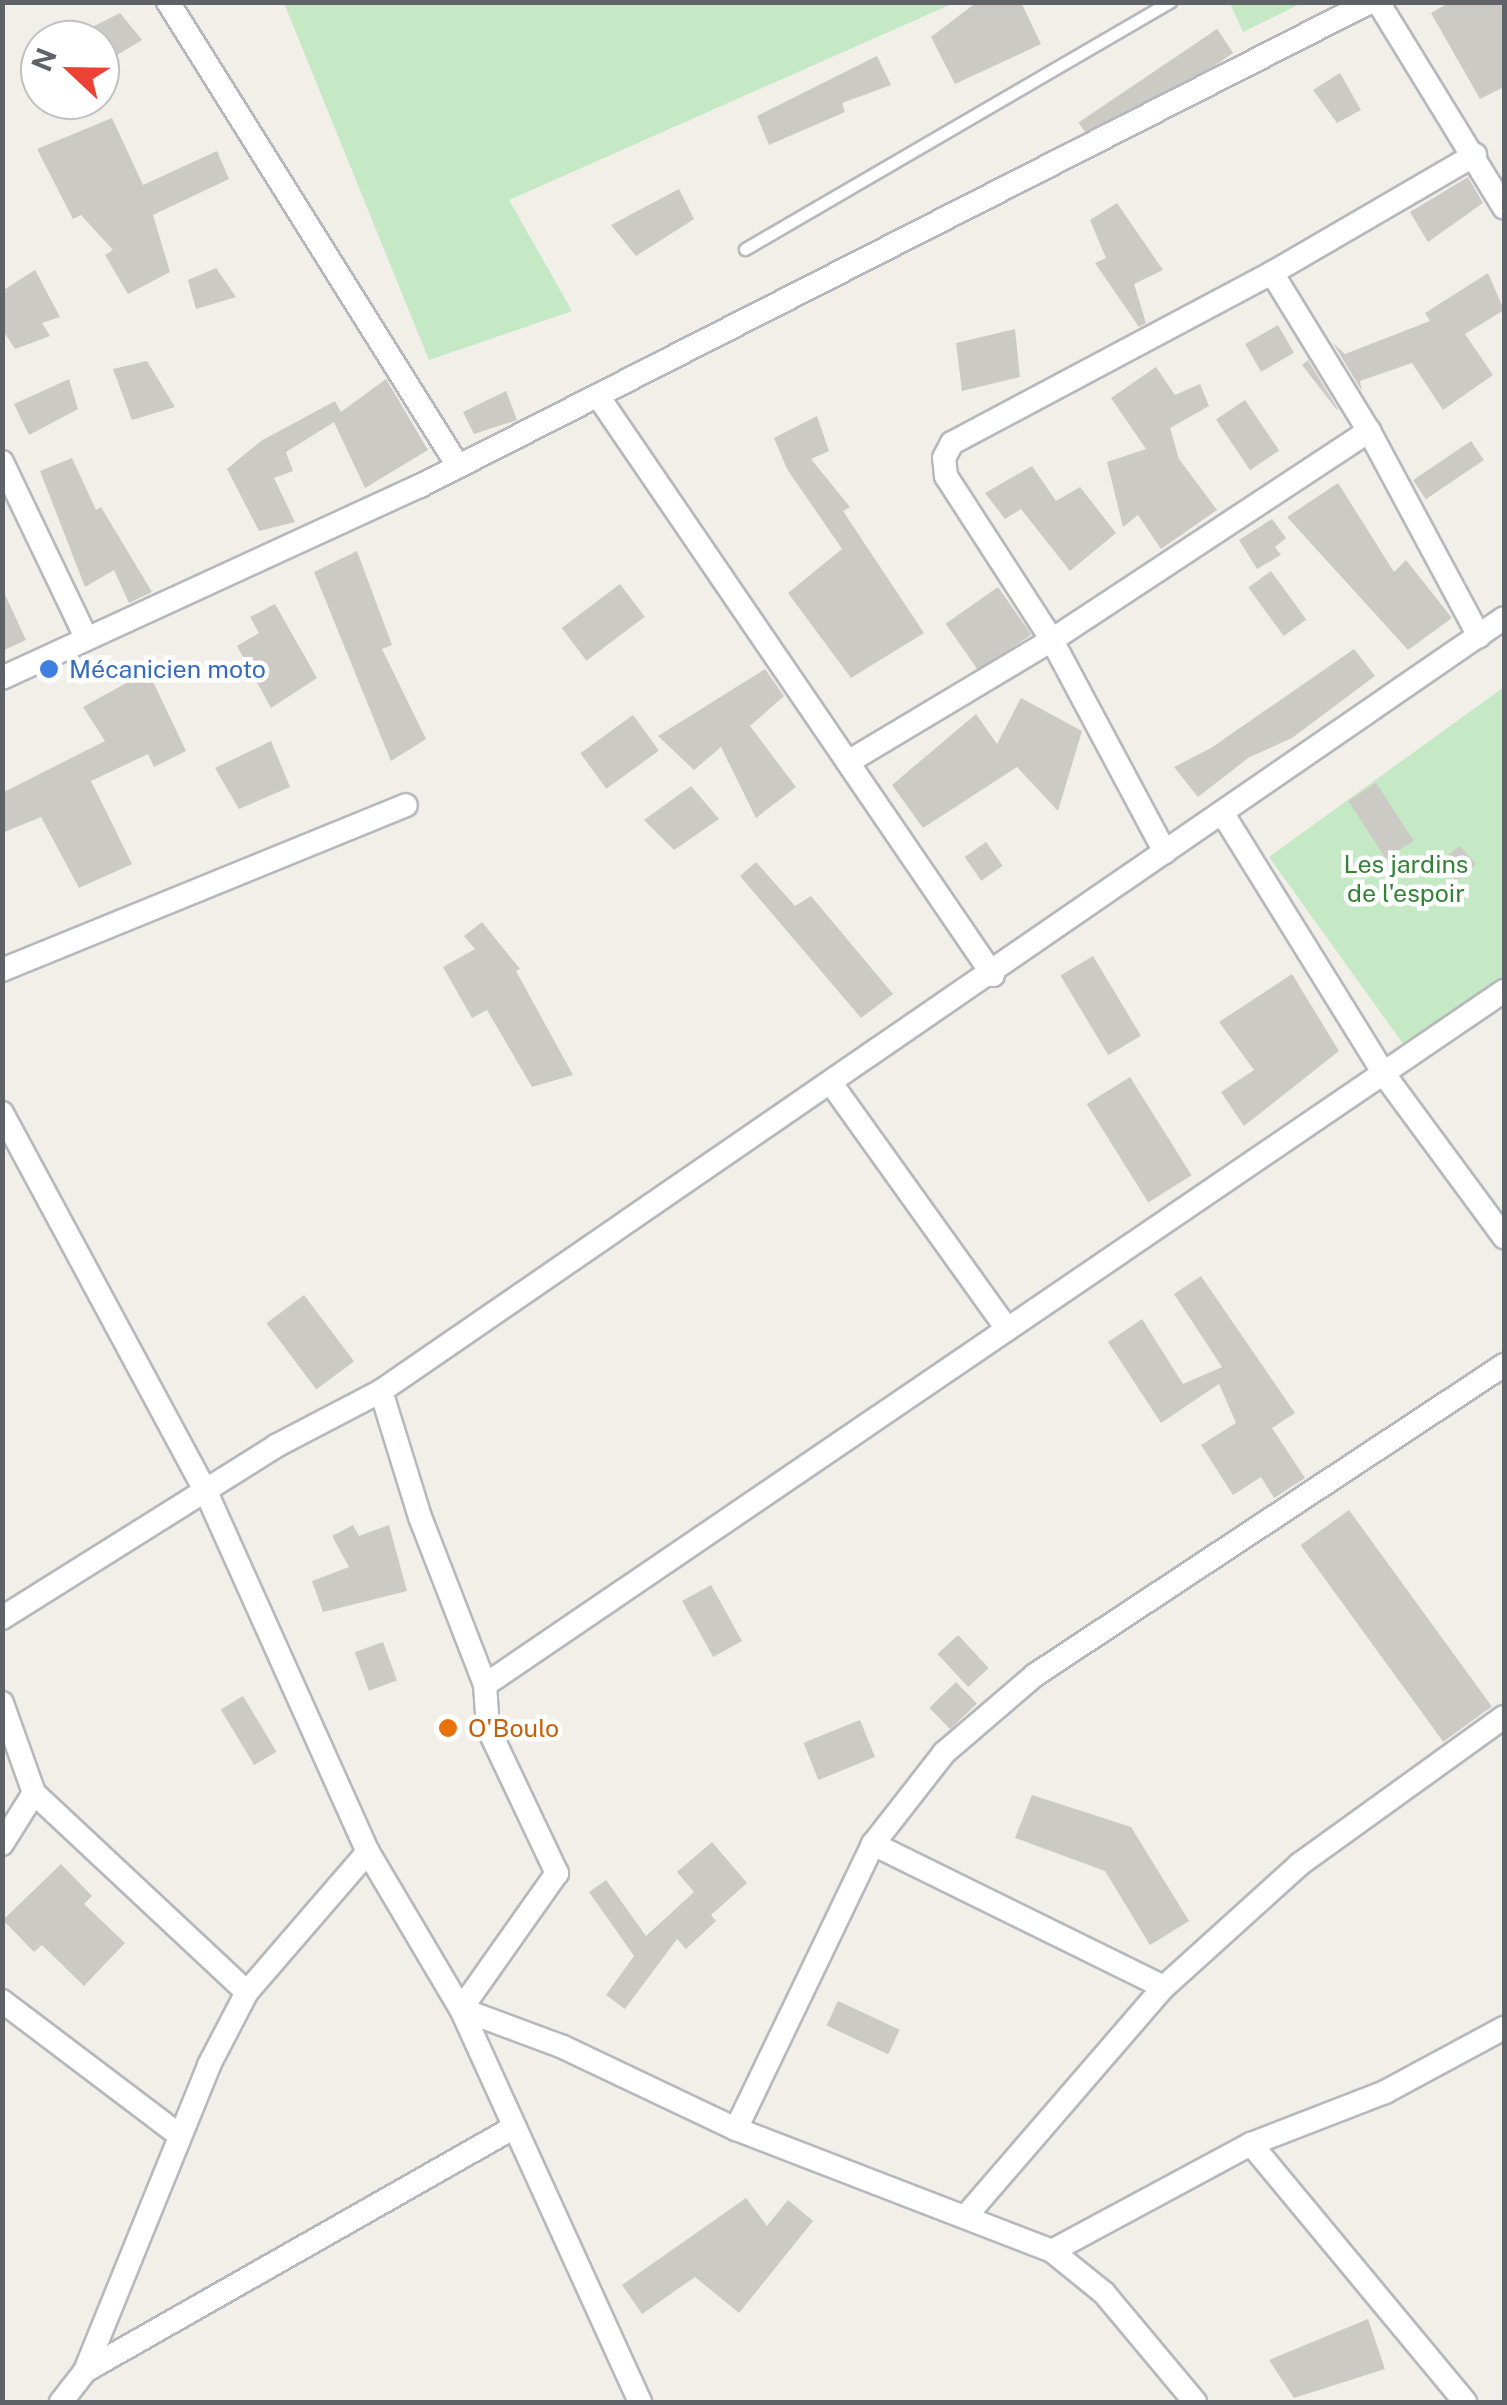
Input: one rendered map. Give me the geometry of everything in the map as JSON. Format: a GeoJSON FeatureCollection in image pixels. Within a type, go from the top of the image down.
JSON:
{"type":"FeatureCollection","features":[{"type":"Feature","properties":{"kind":"street"},"geometry":{"type":"LineString","coordinates":[[168,2],[458,466]]}},
{"type":"Feature","properties":{"kind":"street"},"geometry":{"type":"LineString","coordinates":[[2,678],[458,466],[1370,2]]}},
{"type":"Feature","properties":{"kind":"street"},"geometry":{"type":"LineString","coordinates":[[1378,2],[1502,199]]}},
{"type":"Feature","properties":{"kind":"street"},"geometry":{"type":"LineString","coordinates":[[1165,852],[1052,640],[946,476],[952,443],[1272,273],[1474,155]]}},
{"type":"Feature","properties":{"kind":"street"},"geometry":{"type":"LineString","coordinates":[[1272,273],[1369,431],[1479,636]]}},
{"type":"Feature","properties":{"kind":"street"},"geometry":{"type":"LineString","coordinates":[[598,396],[993,975]]}},
{"type":"Feature","properties":{"kind":"street"},"geometry":{"type":"LineString","coordinates":[[848,762],[1052,640],[1369,431]]}},
{"type":"Feature","properties":{"kind":"street"},"geometry":{"type":"LineString","coordinates":[[2,462],[86,636]]}},
{"type":"Feature","properties":{"kind":"street"},"geometry":{"type":"LineString","coordinates":[[2,1618],[207,1494],[276,1446],[381,1390],[993,975],[1504,618]]}},
{"type":"Feature","properties":{"kind":"street"},"geometry":{"type":"LineString","coordinates":[[2,970],[406,805]]}},
{"type":"Feature","properties":{"kind":"street"},"geometry":{"type":"LineString","coordinates":[[1222,814],[1386,1076],[1504,1238]]}},
{"type":"Feature","properties":{"kind":"street"},"geometry":{"type":"LineString","coordinates":[[485,1685],[1006,1326],[1386,1076],[1504,991]]}},
{"type":"Feature","properties":{"kind":"street"},"geometry":{"type":"LineString","coordinates":[[832,1083],[1006,1326]]}},
{"type":"Feature","properties":{"kind":"street"},"geometry":{"type":"LineString","coordinates":[[2,1112],[207,1494],[368,1852],[460,2010],[640,2402]]}},
{"type":"Feature","properties":{"kind":"street"},"geometry":{"type":"LineString","coordinates":[[736,2128],[873,1844],[944,1753],[1034,1675],[1504,1365]]}},
{"type":"Feature","properties":{"kind":"street"},"geometry":{"type":"LineString","coordinates":[[381,1390],[420,1517],[485,1685],[488,1728],[557,1873],[460,2010]]}},
{"type":"Feature","properties":{"kind":"street"},"geometry":{"type":"LineString","coordinates":[[2,1702],[34,1793],[248,1992]]}},
{"type":"Feature","properties":{"kind":"street"},"geometry":{"type":"LineString","coordinates":[[966,2216],[1164,1987],[1300,1864],[1504,1716]]}},
{"type":"Feature","properties":{"kind":"street"},"geometry":{"type":"LineString","coordinates":[[2,1844],[34,1793]]}},
{"type":"Feature","properties":{"kind":"street"},"geometry":{"type":"LineString","coordinates":[[873,1844],[1164,1987]]}},
{"type":"Feature","properties":{"kind":"street"},"geometry":{"type":"LineString","coordinates":[[62,2402],[85,2371],[178,2136],[248,1992],[368,1852]]}},
{"type":"Feature","properties":{"kind":"street"},"geometry":{"type":"LineString","coordinates":[[2,2001],[178,2136]]}},
{"type":"Feature","properties":{"kind":"street"},"geometry":{"type":"LineString","coordinates":[[460,2010],[563,2047],[736,2128],[1052,2251],[1104,2293],[1195,2402]]}},
{"type":"Feature","properties":{"kind":"street"},"geometry":{"type":"LineString","coordinates":[[1052,2251],[1251,2144],[1386,2092],[1504,2028]]}},
{"type":"Feature","properties":{"kind":"street"},"geometry":{"type":"LineString","coordinates":[[85,2371],[514,2127]]}},
{"type":"Feature","properties":{"kind":"street"},"geometry":{"type":"LineString","coordinates":[[1251,2144],[1465,2402]]}},
{"type":"Feature","properties":{"kind":"lane"},"geometry":{"type":"LineString","coordinates":[[744,249],[1170,2]]}},
{"type":"Feature","properties":{"kind":"green space"},"geometry":{"type":"Polygon","coordinates":[[[284,3],[954,3],[509,200],[572,311],[429,360],[284,3]]]}},
{"type":"Feature","properties":{"kind":"green space"},"geometry":{"type":"Polygon","coordinates":[[[1230,3],[1302,3],[1243,32],[1230,3]]]}},
{"type":"Feature","properties":{"kind":"green space","name":"Les jardins de l'espoir"},"geometry":{"type":"Polygon","coordinates":[[[1504,687],[1504,983],[1409,1052],[1269,857],[1504,687]]]}},
{"type":"Feature","properties":{"kind":"building"},"geometry":{"type":"Polygon","coordinates":[[[977,2],[1021,2],[1041,44],[955,84],[931,37],[977,2]]]}},
{"type":"Feature","properties":{"kind":"building"},"geometry":{"type":"Polygon","coordinates":[[[1450,2],[1504,2],[1504,87],[1480,99],[1431,13],[1450,2]]]}},
{"type":"Feature","properties":{"kind":"building"},"geometry":{"type":"Polygon","coordinates":[[[120,13],[142,40],[120,53],[120,20],[106,20],[120,13]]]}},
{"type":"Feature","properties":{"kind":"building"},"geometry":{"type":"Polygon","coordinates":[[[1217,29],[1233,53],[1095,146],[1079,122],[1217,29]]]}},
{"type":"Feature","properties":{"kind":"building"},"geometry":{"type":"Polygon","coordinates":[[[877,56],[891,85],[842,103],[845,112],[769,145],[757,116],[877,56]]]}},
{"type":"Feature","properties":{"kind":"building"},"geometry":{"type":"Polygon","coordinates":[[[1340,73],[1361,110],[1337,123],[1313,90],[1340,73]]]}},
{"type":"Feature","properties":{"kind":"building"},"geometry":{"type":"Polygon","coordinates":[[[113,120],[143,185],[217,151],[229,179],[153,215],[170,272],[128,294],[105,255],[113,250],[81,215],[73,219],[37,149],[113,120]]]}},
{"type":"Feature","properties":{"kind":"building"},"geometry":{"type":"Polygon","coordinates":[[[1468,177],[1483,203],[1428,242],[1410,212],[1468,177]]]}},
{"type":"Feature","properties":{"kind":"building"},"geometry":{"type":"Polygon","coordinates":[[[679,189],[694,219],[636,256],[611,225],[679,189]]]}},
{"type":"Feature","properties":{"kind":"building"},"geometry":{"type":"Polygon","coordinates":[[[1117,203],[1163,270],[1134,284],[1146,323],[1139,327],[1095,263],[1106,258],[1090,220],[1117,203]]]}},
{"type":"Feature","properties":{"kind":"building"},"geometry":{"type":"Polygon","coordinates":[[[216,268],[236,297],[196,309],[188,280],[216,268]]]}},
{"type":"Feature","properties":{"kind":"building"},"geometry":{"type":"Polygon","coordinates":[[[35,270],[60,317],[42,323],[50,336],[15,349],[2,329],[2,291],[35,270]]]}},
{"type":"Feature","properties":{"kind":"building"},"geometry":{"type":"Polygon","coordinates":[[[1488,273],[1504,310],[1465,334],[1493,375],[1443,410],[1412,363],[1360,381],[1362,391],[1333,343],[1345,354],[1430,321],[1425,313],[1488,273]]]}},
{"type":"Feature","properties":{"kind":"building"},"geometry":{"type":"Polygon","coordinates":[[[1278,325],[1294,353],[1261,372],[1245,344],[1278,325]]]}},
{"type":"Feature","properties":{"kind":"building"},"geometry":{"type":"Polygon","coordinates":[[[1015,329],[1020,377],[962,391],[956,343],[1015,329]]]}},
{"type":"Feature","properties":{"kind":"building"},"geometry":{"type":"Polygon","coordinates":[[[1308,360],[1338,409],[1337,410],[1302,365],[1308,360]]]}},
{"type":"Feature","properties":{"kind":"building"},"geometry":{"type":"Polygon","coordinates":[[[147,361],[175,407],[132,420],[113,369],[147,361]]]}},
{"type":"Feature","properties":{"kind":"building"},"geometry":{"type":"Polygon","coordinates":[[[1156,367],[1175,395],[1200,384],[1209,406],[1170,428],[1179,459],[1217,510],[1161,549],[1138,515],[1123,527],[1107,462],[1146,449],[1111,398],[1156,367]]]}},
{"type":"Feature","properties":{"kind":"building"},"geometry":{"type":"Polygon","coordinates":[[[69,379],[78,409],[29,435],[14,404],[69,379]]]}},
{"type":"Feature","properties":{"kind":"building"},"geometry":{"type":"Polygon","coordinates":[[[386,379],[428,450],[365,488],[334,422],[286,452],[293,471],[274,478],[295,522],[259,531],[227,469],[261,441],[335,401],[341,412],[386,379]]]}},
{"type":"Feature","properties":{"kind":"building"},"geometry":{"type":"Polygon","coordinates":[[[506,391],[517,420],[474,434],[463,412],[506,391]]]}},
{"type":"Feature","properties":{"kind":"building"},"geometry":{"type":"Polygon","coordinates":[[[1245,400],[1279,451],[1250,470],[1216,420],[1245,400]]]}},
{"type":"Feature","properties":{"kind":"building"},"geometry":{"type":"Polygon","coordinates":[[[817,416],[829,451],[811,459],[850,507],[843,511],[924,633],[851,678],[788,593],[842,549],[787,469],[774,438],[817,416]]]}},
{"type":"Feature","properties":{"kind":"building"},"geometry":{"type":"Polygon","coordinates":[[[1471,441],[1484,460],[1426,499],[1413,480],[1471,441]]]}},
{"type":"Feature","properties":{"kind":"building"},"geometry":{"type":"Polygon","coordinates":[[[72,458],[96,510],[101,507],[152,592],[129,603],[114,570],[85,587],[40,471],[72,458]]]}},
{"type":"Feature","properties":{"kind":"building"},"geometry":{"type":"Polygon","coordinates":[[[1032,466],[1056,501],[1080,487],[1116,533],[1070,571],[1021,509],[1005,519],[985,493],[1032,466]]]}},
{"type":"Feature","properties":{"kind":"building"},"geometry":{"type":"Polygon","coordinates":[[[1338,483],[1394,572],[1406,560],[1452,618],[1408,650],[1287,517],[1338,483]]]}},
{"type":"Feature","properties":{"kind":"building"},"geometry":{"type":"Polygon","coordinates":[[[1272,519],[1286,538],[1275,547],[1281,555],[1257,569],[1239,540],[1272,519]]]}},
{"type":"Feature","properties":{"kind":"building"},"geometry":{"type":"Polygon","coordinates":[[[357,551],[392,645],[382,649],[426,739],[391,761],[314,572],[357,551]]]}},
{"type":"Feature","properties":{"kind":"building"},"geometry":{"type":"Polygon","coordinates":[[[1271,571],[1306,620],[1284,636],[1248,587],[1271,571]]]}},
{"type":"Feature","properties":{"kind":"building"},"geometry":{"type":"Polygon","coordinates":[[[620,584],[645,617],[586,661],[562,628],[620,584]]]}},
{"type":"Feature","properties":{"kind":"building"},"geometry":{"type":"Polygon","coordinates":[[[998,587],[1031,635],[979,671],[946,624],[998,587]]]}},
{"type":"Feature","properties":{"kind":"building"},"geometry":{"type":"Polygon","coordinates":[[[2,588],[26,640],[2,651],[2,588]]]}},
{"type":"Feature","properties":{"kind":"building"},"geometry":{"type":"Polygon","coordinates":[[[275,604],[317,678],[271,708],[237,646],[259,633],[250,617],[275,604]]]}},
{"type":"Feature","properties":{"kind":"building"},"geometry":{"type":"Polygon","coordinates":[[[1354,649],[1375,676],[1292,738],[1248,758],[1198,797],[1174,767],[1211,748],[1354,649]]]}},
{"type":"Feature","properties":{"kind":"building"},"geometry":{"type":"Polygon","coordinates":[[[765,669],[784,696],[750,726],[796,787],[756,818],[721,747],[694,770],[658,736],[765,669]]]}},
{"type":"Feature","properties":{"kind":"building"},"geometry":{"type":"Polygon","coordinates":[[[148,671],[186,751],[154,767],[148,754],[91,781],[132,864],[79,888],[41,817],[2,833],[2,793],[105,741],[83,707],[148,671]]]}},
{"type":"Feature","properties":{"kind":"building"},"geometry":{"type":"Polygon","coordinates":[[[1021,698],[1082,731],[1058,811],[1017,767],[923,828],[892,785],[976,714],[997,744],[1021,698]]]}},
{"type":"Feature","properties":{"kind":"building"},"geometry":{"type":"Polygon","coordinates":[[[633,715],[659,751],[606,789],[580,753],[633,715]]]}},
{"type":"Feature","properties":{"kind":"building"},"geometry":{"type":"Polygon","coordinates":[[[271,741],[290,787],[239,809],[215,768],[271,741]]]}},
{"type":"Feature","properties":{"kind":"building"},"geometry":{"type":"Polygon","coordinates":[[[1376,783],[1414,841],[1386,859],[1348,801],[1376,783]]]}},
{"type":"Feature","properties":{"kind":"building"},"geometry":{"type":"Polygon","coordinates":[[[691,786],[719,819],[674,850],[644,820],[691,786]]]}},
{"type":"Feature","properties":{"kind":"building"},"geometry":{"type":"Polygon","coordinates":[[[986,842],[1003,866],[981,881],[965,857],[986,842]]]}},
{"type":"Feature","properties":{"kind":"building"},"geometry":{"type":"Polygon","coordinates":[[[1460,846],[1476,864],[1456,881],[1438,862],[1460,846]]]}},
{"type":"Feature","properties":{"kind":"building"},"geometry":{"type":"Polygon","coordinates":[[[756,862],[795,906],[811,896],[893,994],[861,1018],[740,876],[756,862]]]}},
{"type":"Feature","properties":{"kind":"building"},"geometry":{"type":"Polygon","coordinates":[[[482,922],[520,969],[516,971],[573,1075],[532,1087],[487,1010],[472,1018],[443,967],[475,949],[464,936],[482,922]]]}},
{"type":"Feature","properties":{"kind":"building"},"geometry":{"type":"Polygon","coordinates":[[[1093,956],[1141,1036],[1108,1055],[1060,976],[1093,956]]]}},
{"type":"Feature","properties":{"kind":"building"},"geometry":{"type":"Polygon","coordinates":[[[1292,974],[1339,1051],[1244,1126],[1221,1092],[1254,1070],[1219,1022],[1292,974]]]}},
{"type":"Feature","properties":{"kind":"building"},"geometry":{"type":"Polygon","coordinates":[[[1130,1077],[1191,1175],[1148,1202],[1087,1104],[1130,1077]]]}},
{"type":"Feature","properties":{"kind":"building"},"geometry":{"type":"Polygon","coordinates":[[[1201,1276],[1295,1413],[1272,1428],[1305,1478],[1274,1498],[1261,1477],[1233,1495],[1201,1445],[1236,1423],[1219,1384],[1161,1423],[1108,1342],[1142,1319],[1183,1384],[1222,1367],[1174,1294],[1201,1276]]]}},
{"type":"Feature","properties":{"kind":"building"},"geometry":{"type":"Polygon","coordinates":[[[304,1295],[354,1361],[316,1390],[266,1323],[304,1295]]]}},
{"type":"Feature","properties":{"kind":"building"},"geometry":{"type":"Polygon","coordinates":[[[1349,1510],[1492,1707],[1443,1742],[1300,1545],[1349,1510]]]}},
{"type":"Feature","properties":{"kind":"building"},"geometry":{"type":"Polygon","coordinates":[[[353,1525],[359,1536],[389,1525],[407,1591],[323,1612],[312,1581],[349,1567],[332,1536],[353,1525]]]}},
{"type":"Feature","properties":{"kind":"building"},"geometry":{"type":"Polygon","coordinates":[[[711,1585],[742,1641],[713,1657],[682,1601],[711,1585]]]}},
{"type":"Feature","properties":{"kind":"building"},"geometry":{"type":"Polygon","coordinates":[[[958,1635],[989,1668],[968,1687],[938,1654],[958,1635]]]}},
{"type":"Feature","properties":{"kind":"building"},"geometry":{"type":"Polygon","coordinates":[[[383,1642],[397,1681],[369,1691],[355,1652],[383,1642]]]}},
{"type":"Feature","properties":{"kind":"building"},"geometry":{"type":"Polygon","coordinates":[[[956,1682],[977,1704],[950,1729],[929,1708],[956,1682]]]}},
{"type":"Feature","properties":{"kind":"building"},"geometry":{"type":"Polygon","coordinates":[[[243,1696],[276,1752],[254,1765],[221,1709],[243,1696]]]}},
{"type":"Feature","properties":{"kind":"building"},"geometry":{"type":"Polygon","coordinates":[[[860,1720],[875,1757],[818,1780],[803,1743],[860,1720]]]}},
{"type":"Feature","properties":{"kind":"building"},"geometry":{"type":"Polygon","coordinates":[[[1032,1795],[1131,1827],[1189,1921],[1150,1945],[1105,1871],[1015,1838],[1032,1795]]]}},
{"type":"Feature","properties":{"kind":"building"},"geometry":{"type":"Polygon","coordinates":[[[712,1842],[747,1883],[711,1915],[716,1921],[686,1949],[677,1939],[625,2009],[606,1995],[634,1956],[589,1892],[606,1880],[646,1936],[694,1892],[677,1872],[712,1842]]]}},
{"type":"Feature","properties":{"kind":"building"},"geometry":{"type":"Polygon","coordinates":[[[61,1864],[92,1896],[84,1904],[125,1943],[84,1986],[42,1945],[34,1952],[3,1920],[61,1864]]]}},
{"type":"Feature","properties":{"kind":"building"},"geometry":{"type":"Polygon","coordinates":[[[838,2001],[900,2030],[888,2054],[827,2025],[838,2001]]]}},
{"type":"Feature","properties":{"kind":"building"},"geometry":{"type":"Polygon","coordinates":[[[746,2198],[767,2226],[788,2200],[813,2221],[739,2313],[695,2277],[642,2314],[622,2285],[746,2198]]]}},
{"type":"Feature","properties":{"kind":"building"},"geometry":{"type":"Polygon","coordinates":[[[1368,2319],[1385,2369],[1294,2398],[1269,2360],[1368,2319]]]}},
{"type":"Feature","properties":{"kind":"place","name":"Mécanicien moto"},"geometry":{"type":"Point","coordinates":[49,669]}},
{"type":"Feature","properties":{"kind":"place","name":"O'Boulo"},"geometry":{"type":"Point","coordinates":[448,1728]}}]}
